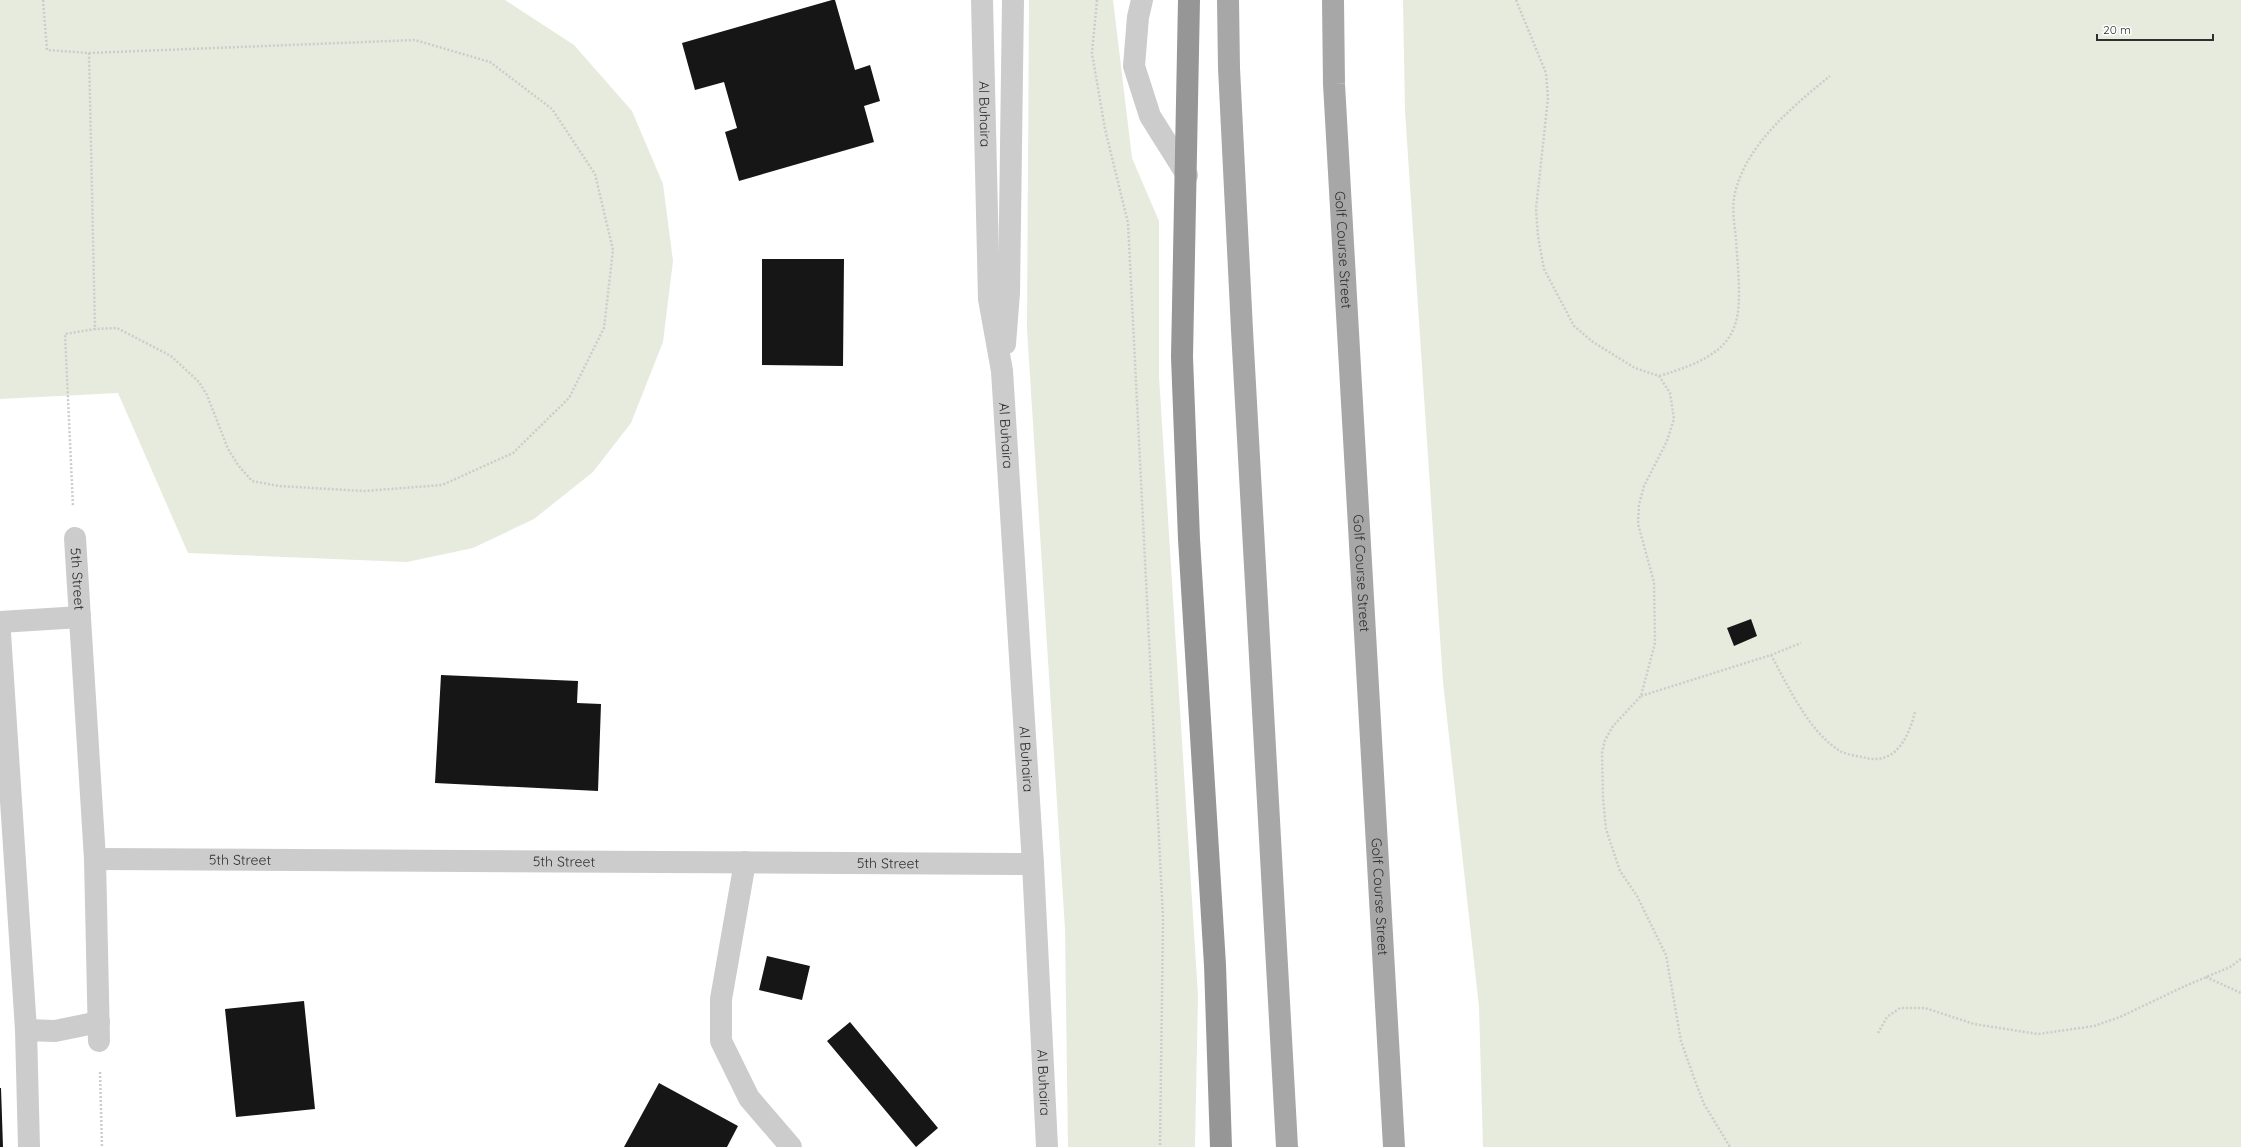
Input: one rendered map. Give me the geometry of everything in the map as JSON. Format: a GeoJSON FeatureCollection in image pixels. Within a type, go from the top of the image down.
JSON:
{"type":"FeatureCollection","features":[{"type":"Feature","properties":{"kind":"highway"},"geometry":{"type":"LineString","coordinates":[[1190,0],[1182,357],[1189,539],[1215,965],[1221,1147]]}},
{"type":"Feature","properties":{"kind":"main road"},"geometry":{"type":"LineString","coordinates":[[1228,0],[1229,76],[1242,330],[1287,1147]]}},
{"type":"Feature","properties":{"kind":"main road","name":"Golf Course Street"},"geometry":{"type":"LineString","coordinates":[[1333,0],[1334,92],[1394,1147]]}},
{"type":"Feature","properties":{"kind":"street","name":"Al Buhaira"},"geometry":{"type":"LineString","coordinates":[[982,0],[989,299],[1002,371],[1033,864],[1046,1147]]}},
{"type":"Feature","properties":{"kind":"street","name":"Al Buhaira"},"geometry":{"type":"LineString","coordinates":[[1002,371],[1009,293],[1013,0]]}},
{"type":"Feature","properties":{"kind":"street"},"geometry":{"type":"LineString","coordinates":[[1142,0],[1138,17],[1134,66],[1150,116],[1187,174]]}},
{"type":"Feature","properties":{"kind":"street","name":"5th Street"},"geometry":{"type":"LineString","coordinates":[[75,538],[95,859],[99,1032]]}},
{"type":"Feature","properties":{"kind":"street"},"geometry":{"type":"LineString","coordinates":[[0,622],[80,616]]}},
{"type":"Feature","properties":{"kind":"street"},"geometry":{"type":"LineString","coordinates":[[0,633],[26,1030],[29,1147]]}},
{"type":"Feature","properties":{"kind":"street","name":"5th Street"},"geometry":{"type":"LineString","coordinates":[[95,859],[1033,864]]}},
{"type":"Feature","properties":{"kind":"street"},"geometry":{"type":"LineString","coordinates":[[745,862],[721,999],[721,1041],[749,1098],[791,1147]]}},
{"type":"Feature","properties":{"kind":"street"},"geometry":{"type":"LineString","coordinates":[[26,1030],[99,1032]]}},
{"type":"Feature","properties":{"kind":"path"},"geometry":{"type":"LineString","coordinates":[[43,0],[47,50],[90,52],[415,40],[490,62],[552,109],[595,174],[613,250],[604,328],[569,398],[513,453],[442,485],[364,491],[279,486],[252,481],[238,465],[228,449],[210,400],[199,382],[171,356],[117,328],[95,329],[65,334],[75,538]]}},
{"type":"Feature","properties":{"kind":"path"},"geometry":{"type":"LineString","coordinates":[[1097,0],[1092,53],[1104,129],[1128,223],[1129,239],[1163,918],[1160,1147]]}},
{"type":"Feature","properties":{"kind":"path"},"geometry":{"type":"LineString","coordinates":[[1516,0],[1546,73],[1548,98],[1536,209],[1538,236],[1544,269],[1574,326],[1594,342],[1636,368],[1659,376],[1687,368],[1707,358],[1723,347],[1733,332],[1738,317],[1738,279],[1734,198],[1741,177],[1759,146],[1802,99],[1830,76]]}},
{"type":"Feature","properties":{"kind":"path"},"geometry":{"type":"LineString","coordinates":[[90,52],[95,329]]}},
{"type":"Feature","properties":{"kind":"path"},"geometry":{"type":"LineString","coordinates":[[1641,696],[1655,643],[1655,612],[1654,582],[1638,524],[1639,505],[1644,486],[1668,441],[1674,419],[1670,393],[1659,376]]}},
{"type":"Feature","properties":{"kind":"path"},"geometry":{"type":"LineString","coordinates":[[1730,1147],[1704,1104],[1681,1041],[1666,955],[1637,896],[1620,871],[1606,829],[1601,776],[1602,752],[1605,740],[1612,726],[1641,696],[1771,655],[1801,643]]}},
{"type":"Feature","properties":{"kind":"path"},"geometry":{"type":"LineString","coordinates":[[1771,655],[1796,701],[1815,726],[1840,751],[1874,760],[1891,755],[1902,746],[1915,712]]}},
{"type":"Feature","properties":{"kind":"path"},"geometry":{"type":"LineString","coordinates":[[1878,1032],[1887,1017],[1900,1008],[1925,1008],[1974,1024],[2038,1034],[2094,1026],[2120,1017],[2230,967],[2241,958]]}},
{"type":"Feature","properties":{"kind":"path"},"geometry":{"type":"LineString","coordinates":[[2206,977],[2241,993]]}},
{"type":"Feature","properties":{"kind":"path"},"geometry":{"type":"LineString","coordinates":[[99,1032],[102,1147]]}},
{"type":"Feature","properties":{"kind":"shaded area"},"geometry":{"type":"Polygon","coordinates":[[[0,0],[505,0],[574,45],[632,111],[663,184],[673,261],[663,342],[631,423],[593,472],[534,519],[473,548],[407,562],[188,553],[118,393],[0,399],[0,0]]]}},
{"type":"Feature","properties":{"kind":"shaded area"},"geometry":{"type":"Polygon","coordinates":[[[1029,0],[1113,0],[1132,158],[1159,221],[1159,376],[1198,995],[1195,1147],[1068,1147],[1065,929],[1027,329],[1029,0]]]}},
{"type":"Feature","properties":{"kind":"shaded area"},"geometry":{"type":"Polygon","coordinates":[[[1403,0],[2241,0],[2241,1147],[1483,1147],[1479,1007],[1443,682],[1405,111],[1403,0]]]}},
{"type":"Feature","properties":{"kind":"building"},"geometry":{"type":"Polygon","coordinates":[[[835,0],[855,70],[870,65],[880,101],[864,106],[874,142],[739,181],[725,132],[737,128],[724,82],[695,90],[682,43],[835,0]]]}},
{"type":"Feature","properties":{"kind":"building"},"geometry":{"type":"Polygon","coordinates":[[[762,259],[844,259],[843,366],[762,365],[762,259]]]}},
{"type":"Feature","properties":{"kind":"building"},"geometry":{"type":"Polygon","coordinates":[[[1751,619],[1757,636],[1734,646],[1727,628],[1751,619]]]}},
{"type":"Feature","properties":{"kind":"building"},"geometry":{"type":"Polygon","coordinates":[[[441,675],[578,681],[577,703],[601,704],[598,791],[435,783],[441,675]]]}},
{"type":"Feature","properties":{"kind":"building"},"geometry":{"type":"Polygon","coordinates":[[[767,956],[810,966],[802,1000],[759,990],[767,956]]]}},
{"type":"Feature","properties":{"kind":"building"},"geometry":{"type":"Polygon","coordinates":[[[304,1001],[315,1109],[236,1117],[225,1009],[304,1001]]]}},
{"type":"Feature","properties":{"kind":"building"},"geometry":{"type":"Polygon","coordinates":[[[850,1022],[938,1128],[916,1147],[827,1041],[850,1022]]]}},
{"type":"Feature","properties":{"kind":"building"},"geometry":{"type":"Polygon","coordinates":[[[659,1083],[738,1126],[727,1147],[624,1147],[659,1083]]]}},
{"type":"Feature","properties":{"kind":"building"},"geometry":{"type":"Polygon","coordinates":[[[1,1088],[3,1147],[0,1147],[1,1088]]]}}]}
